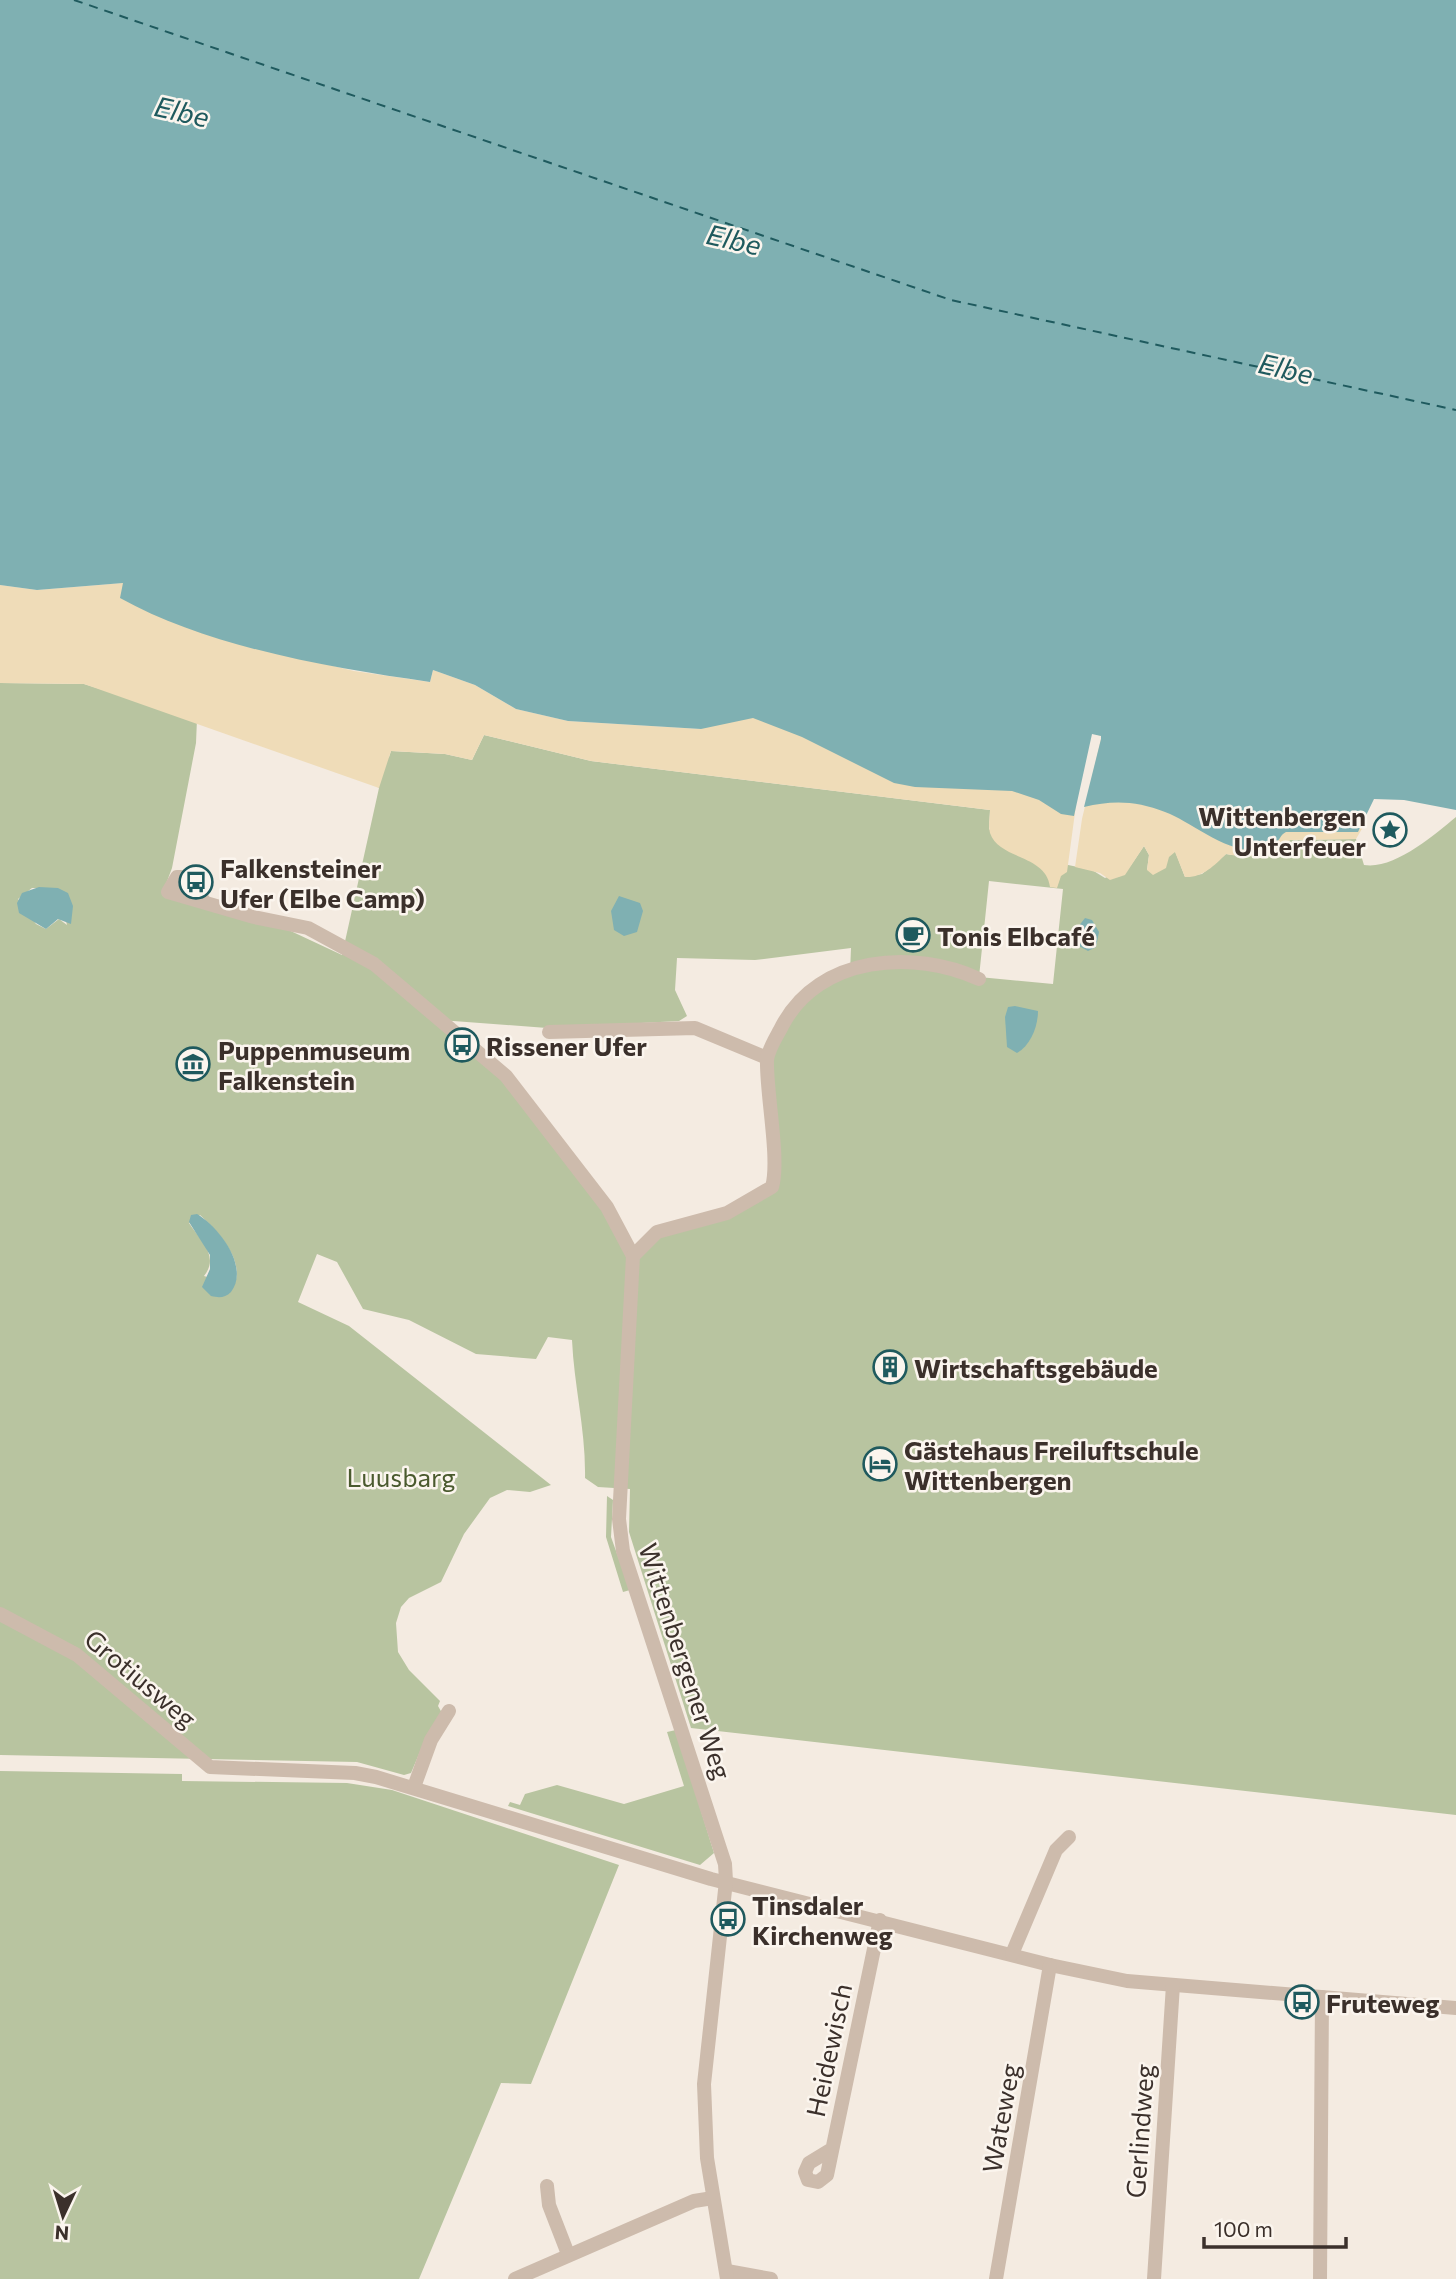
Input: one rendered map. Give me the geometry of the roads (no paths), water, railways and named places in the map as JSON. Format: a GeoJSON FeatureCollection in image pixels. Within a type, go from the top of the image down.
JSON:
{"type":"FeatureCollection","features":[{"type":"Feature","properties":{"kind":"street"},"geometry":{"type":"LineString","coordinates":[[205,902],[254,918],[308,928],[374,964],[429,1008],[506,1076],[607,1207],[633,1256],[657,1232],[727,1213],[772,1187],[767,1058],[795,1005],[817,986],[855,968],[890,962],[926,962],[948,966],[979,979]]}},
{"type":"Feature","properties":{"kind":"street"},"geometry":{"type":"LineString","coordinates":[[550,1032],[695,1028],[767,1058]]}},
{"type":"Feature","properties":{"kind":"street","name":"Wittenbergener Weg"},"geometry":{"type":"LineString","coordinates":[[633,1256],[619,1519],[622,1550],[721,1852],[726,1881],[704,2084],[707,2158],[727,2275]]}},
{"type":"Feature","properties":{"kind":"street","name":"Grotiusweg"},"geometry":{"type":"LineString","coordinates":[[0,1614],[77,1655],[210,1767],[355,1773],[414,1787]]}},
{"type":"Feature","properties":{"kind":"street"},"geometry":{"type":"LineString","coordinates":[[449,1711],[430,1740],[414,1787],[711,1879],[1050,1965],[1126,1981],[1456,2008]]}},
{"type":"Feature","properties":{"kind":"street"},"geometry":{"type":"LineString","coordinates":[[1012,1954],[1056,1850],[1069,1838]]}},
{"type":"Feature","properties":{"kind":"street","name":"Heidewisch"},"geometry":{"type":"LineString","coordinates":[[832,2149],[880,1920]]}},
{"type":"Feature","properties":{"kind":"street","name":"Wateweg"},"geometry":{"type":"LineString","coordinates":[[996,2279],[1050,1965]]}},
{"type":"Feature","properties":{"kind":"street","name":"Gerlindweg"},"geometry":{"type":"LineString","coordinates":[[1154,2279],[1173,1985]]}},
{"type":"Feature","properties":{"kind":"street"},"geometry":{"type":"LineString","coordinates":[[1320,2279],[1322,1997]]}},
{"type":"Feature","properties":{"kind":"street"},"geometry":{"type":"LineString","coordinates":[[547,2186],[549,2204],[568,2254]]}},
{"type":"Feature","properties":{"kind":"street"},"geometry":{"type":"LineString","coordinates":[[515,2279],[694,2201],[713,2198]]}},
{"type":"Feature","properties":{"kind":"street"},"geometry":{"type":"LineString","coordinates":[[727,2275],[771,2279]]}},
{"type":"Feature","properties":{"kind":"water","name":"Elbe"},"geometry":{"type":"Polygon","coordinates":[[[0,0],[1456,0],[1456,810],[1404,800],[1374,799],[1358,832],[1286,832],[1275,844],[1262,850],[1248,850],[1233,847],[1177,817],[1145,806],[1105,803],[1084,807],[1101,739],[1101,736],[1092,734],[1074,816],[1061,814],[1039,800],[1012,791],[915,787],[894,783],[802,737],[753,718],[701,729],[568,721],[516,709],[475,685],[433,670],[430,682],[352,670],[271,653],[192,630],[120,598],[123,583],[37,590],[0,585],[0,0]]]}},
{"type":"Feature","properties":{"kind":"water"},"geometry":{"type":"Polygon","coordinates":[[[39,887],[58,888],[68,893],[73,906],[71,924],[58,919],[46,929],[19,913],[17,903],[22,893],[39,887]]]}},
{"type":"Feature","properties":{"kind":"water"},"geometry":{"type":"Polygon","coordinates":[[[619,896],[640,903],[643,911],[637,932],[624,936],[614,930],[611,911],[619,896]]]}},
{"type":"Feature","properties":{"kind":"water"},"geometry":{"type":"Polygon","coordinates":[[[1085,918],[1092,920],[1099,932],[1096,947],[1088,951],[1077,945],[1078,927],[1085,918]]]}},
{"type":"Feature","properties":{"kind":"water"},"geometry":{"type":"Polygon","coordinates":[[[1008,1007],[1038,1011],[1033,1035],[1017,1053],[1007,1047],[1005,1017],[1008,1007]]]}},
{"type":"Feature","properties":{"kind":"water"},"geometry":{"type":"Polygon","coordinates":[[[197,1214],[214,1228],[229,1248],[234,1260],[236,1282],[231,1292],[224,1296],[211,1296],[202,1287],[210,1269],[210,1255],[189,1222],[191,1215],[197,1214]]]}},
{"type":"Feature","properties":{"kind":"place","name":"Wittenbergen Unterfeuer"},"geometry":{"type":"Point","coordinates":[1390,830]}},
{"type":"Feature","properties":{"kind":"place","name":"Falkensteiner Ufer (Elbe Camp)"},"geometry":{"type":"Point","coordinates":[196,882]}},
{"type":"Feature","properties":{"kind":"place","name":"Tonis Elbcafé"},"geometry":{"type":"Point","coordinates":[913,935]}},
{"type":"Feature","properties":{"kind":"place","name":"Rissener Ufer"},"geometry":{"type":"Point","coordinates":[462,1045]}},
{"type":"Feature","properties":{"kind":"place","name":"Puppenmuseum Falkenstein"},"geometry":{"type":"Point","coordinates":[193,1064]}},
{"type":"Feature","properties":{"kind":"place","name":"Wirtschaftsgebäude"},"geometry":{"type":"Point","coordinates":[890,1367]}},
{"type":"Feature","properties":{"kind":"place","name":"Gästehaus Freiluftschule Wittenbergen"},"geometry":{"type":"Point","coordinates":[880,1464]}},
{"type":"Feature","properties":{"kind":"place","name":"Tinsdaler Kirchenweg"},"geometry":{"type":"Point","coordinates":[728,1919]}},
{"type":"Feature","properties":{"kind":"place","name":"Fruteweg"},"geometry":{"type":"Point","coordinates":[1302,2002]}},
{"type":"Feature","properties":{"kind":"park label","name":"Luusbarg"},"geometry":{"type":"Point","coordinates":[401,1476]}}]}
